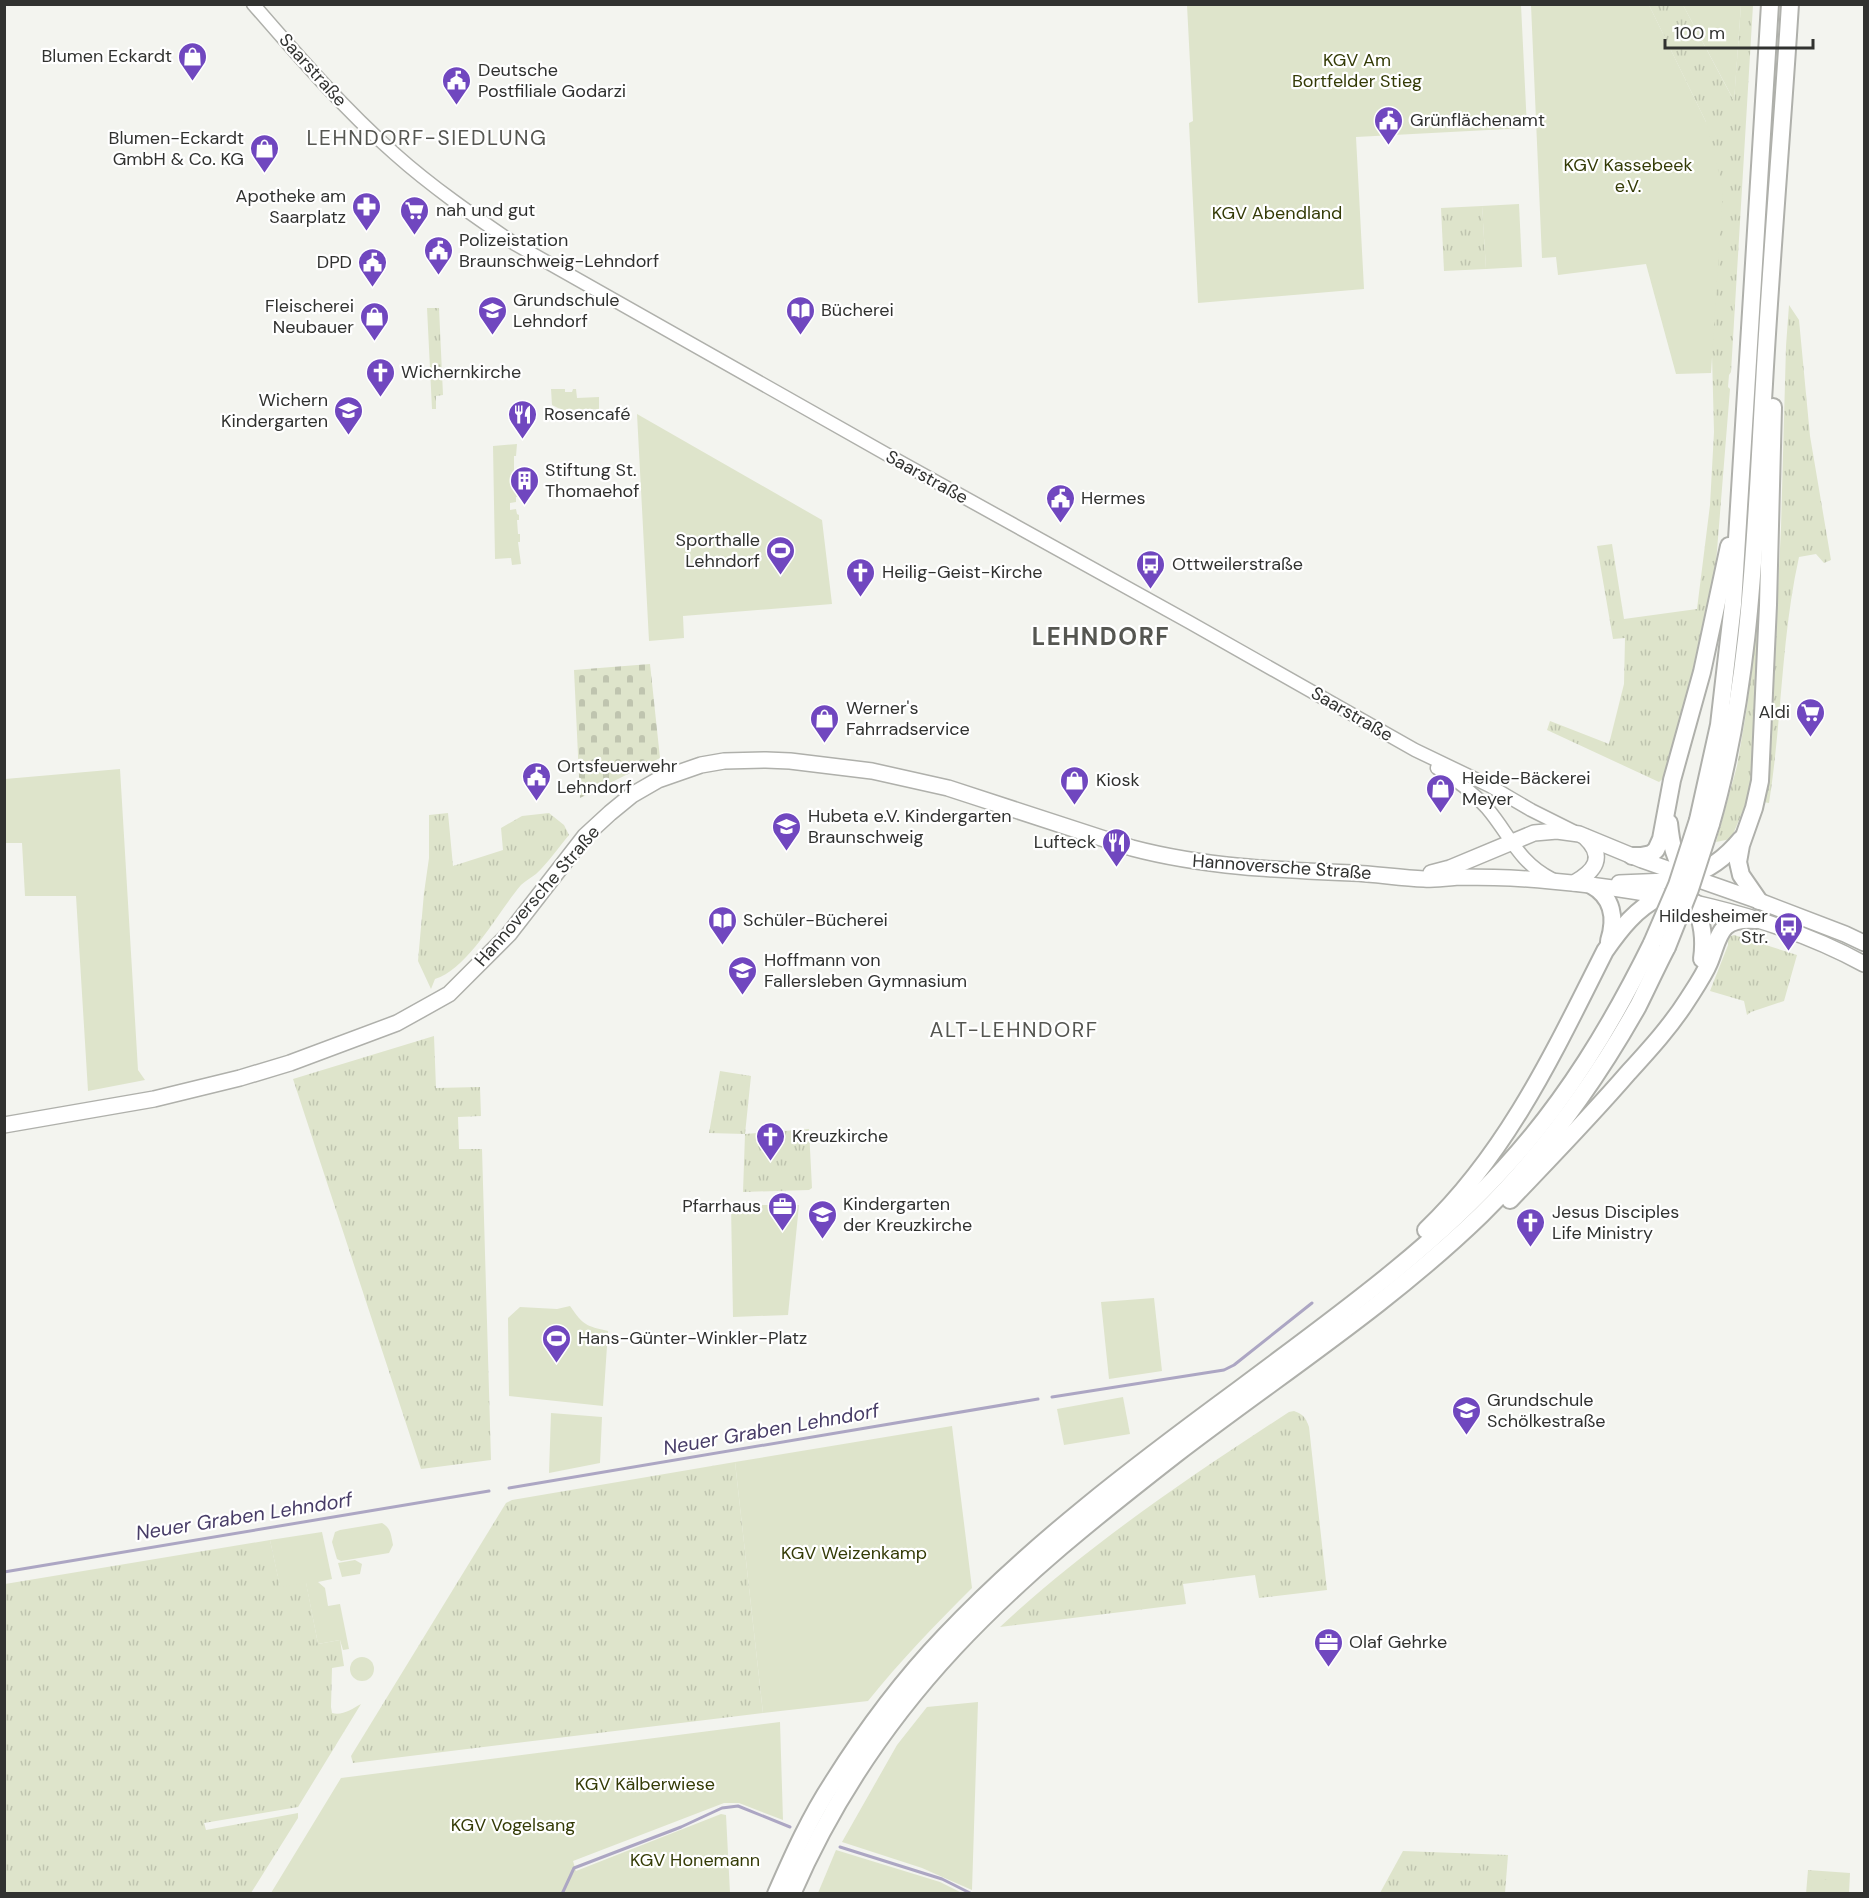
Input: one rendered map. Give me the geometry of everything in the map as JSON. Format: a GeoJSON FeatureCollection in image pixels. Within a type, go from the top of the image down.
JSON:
{"type":"FeatureCollection","features":[{"type":"Feature","properties":{"kind":"highway"},"geometry":{"type":"LineString","coordinates":[[776,1893],[813,1815],[833,1782],[880,1714],[935,1647],[968,1613],[1048,1538],[1110,1488],[1403,1264],[1465,1208],[1528,1141],[1604,1034],[1659,945],[1690,889],[1704,822],[1734,604],[1770,4]]}},
{"type":"Feature","properties":{"kind":"highway"},"geometry":{"type":"LineString","coordinates":[[1704,822],[1727,763],[1748,625],[1790,4]]}},
{"type":"Feature","properties":{"kind":"highway"},"geometry":{"type":"LineString","coordinates":[[1759,901],[1739,870],[1739,853],[1755,808],[1761,781],[1771,528],[1774,344],[1771,283]]}},
{"type":"Feature","properties":{"kind":"highway"},"geometry":{"type":"LineString","coordinates":[[1637,858],[1656,850],[1661,839],[1672,780],[1702,672],[1714,610],[1741,501]]}},
{"type":"Feature","properties":{"kind":"highway"},"geometry":{"type":"LineString","coordinates":[[1668,805],[1674,855],[1693,891],[1704,938],[1701,966],[1695,986]]}},
{"type":"Feature","properties":{"kind":"highway"},"geometry":{"type":"LineString","coordinates":[[1693,891],[1698,874],[1724,857],[1747,830]]}},
{"type":"Feature","properties":{"kind":"highway"},"geometry":{"type":"LineString","coordinates":[[1365,1295],[1371,1280],[1431,1225],[1463,1190],[1502,1139],[1542,1076],[1605,951],[1613,927],[1612,910],[1601,892],[1587,885]]}},
{"type":"Feature","properties":{"kind":"highway"},"geometry":{"type":"LineString","coordinates":[[1605,951],[1629,919],[1645,905],[1661,896]]}},
{"type":"Feature","properties":{"kind":"highway"},"geometry":{"type":"LineString","coordinates":[[1482,1214],[1508,1201],[1561,1147],[1649,1050],[1675,1018],[1695,986],[1708,964],[1716,938],[1723,929],[1739,920],[1750,918]]}},
{"type":"Feature","properties":{"kind":"highway"},"geometry":{"type":"LineString","coordinates":[[792,1893],[847,1788],[893,1722],[952,1650],[979,1623],[1074,1536],[1178,1453],[1385,1299],[1482,1214],[1552,1134],[1596,1075],[1638,1005],[1659,945]]}},
{"type":"Feature","properties":{"kind":"main road","name":"Hannoversche Straße"},"geometry":{"type":"LineString","coordinates":[[4,1125],[154,1099],[240,1078],[290,1063],[397,1023],[450,994],[509,933],[585,836],[632,795],[658,780],[679,772],[724,761],[790,761],[903,777],[958,791],[1132,848],[1186,861],[1222,866],[1425,879],[1482,878],[1557,882],[1661,896],[1693,891],[1759,901],[1864,943]]}},
{"type":"Feature","properties":{"kind":"main road","name":"Hannoversche Straße"},"geometry":{"type":"LineString","coordinates":[[1395,876],[1439,872],[1525,835],[1545,831],[1582,835],[1637,858],[1693,891],[1750,918],[1797,933],[1864,963]]}},
{"type":"Feature","properties":{"kind":"main road"},"geometry":{"type":"LineString","coordinates":[[1582,835],[1594,848],[1596,861],[1587,885],[1671,881]]}},
{"type":"Feature","properties":{"kind":"main road"},"geometry":{"type":"LineString","coordinates":[[1637,858],[1671,881],[1693,891],[1759,901]]}},
{"type":"Feature","properties":{"kind":"street","name":"Saarstraße"},"geometry":{"type":"LineString","coordinates":[[253,4],[362,123],[400,158],[480,221],[524,249],[915,471],[1415,750],[1506,794],[1531,810],[1582,835]]}},
{"type":"Feature","properties":{"kind":"street","name":"Saarstraße"},"geometry":{"type":"LineString","coordinates":[[1415,750],[1427,762],[1456,781],[1486,807],[1531,866],[1557,882]]}},
{"type":"Feature","properties":{"kind":"street","name":"Saarstraße"},"geometry":{"type":"LineString","coordinates":[[1456,781],[1464,778],[1478,780]]}},
{"type":"Feature","properties":{"kind":"green space","name":"KGV Am Bortfelder Stieg"},"geometry":{"type":"Polygon","coordinates":[[[1187,5],[1521,5],[1527,128],[1356,137],[1364,289],[1198,303],[1189,123],[1193,121],[1187,5]]]}},
{"type":"Feature","properties":{"kind":"green space","name":"KGV Kassebeek e.V."},"geometry":{"type":"Polygon","coordinates":[[[1531,5],[1649,5],[1706,122],[1723,189],[1711,373],[1676,374],[1646,264],[1558,275],[1556,257],[1542,258],[1531,5]]]}},
{"type":"Feature","properties":{"kind":"green space"},"geometry":{"type":"Polygon","coordinates":[[[1649,5],[1683,5],[1734,101],[1741,5],[1753,5],[1731,372],[1728,387],[1730,389],[1716,563],[1692,673],[1664,778],[1659,782],[1547,730],[1550,721],[1609,744],[1624,684],[1625,638],[1613,639],[1597,546],[1612,544],[1624,619],[1697,609],[1710,505],[1714,432],[1706,122],[1649,5]]]}},
{"type":"Feature","properties":{"kind":"green space"},"geometry":{"type":"Polygon","coordinates":[[[1683,5],[1741,5],[1734,102],[1731,95],[1683,5]]]}},
{"type":"Feature","properties":{"kind":"green space"},"geometry":{"type":"Polygon","coordinates":[[[1519,204],[1522,267],[1486,269],[1482,206],[1519,204]]]}},
{"type":"Feature","properties":{"kind":"green space"},"geometry":{"type":"Polygon","coordinates":[[[1482,206],[1486,269],[1444,271],[1441,208],[1482,206]]]}},
{"type":"Feature","properties":{"kind":"green space"},"geometry":{"type":"Polygon","coordinates":[[[1789,305],[1799,320],[1810,436],[1831,560],[1824,563],[1816,554],[1799,557],[1785,649],[1769,803],[1763,802],[1769,771],[1789,305]]]}},
{"type":"Feature","properties":{"kind":"green space"},"geometry":{"type":"Polygon","coordinates":[[[427,308],[439,308],[443,395],[436,396],[436,409],[432,409],[427,308]]]}},
{"type":"Feature","properties":{"kind":"green space"},"geometry":{"type":"Polygon","coordinates":[[[551,389],[565,389],[565,392],[572,392],[576,389],[577,398],[599,397],[599,409],[562,410],[552,405],[551,389]]]}},
{"type":"Feature","properties":{"kind":"green space"},"geometry":{"type":"Polygon","coordinates":[[[637,414],[822,520],[832,604],[683,616],[684,638],[649,641],[637,414]]]}},
{"type":"Feature","properties":{"kind":"green space"},"geometry":{"type":"Polygon","coordinates":[[[517,444],[514,470],[517,471],[515,491],[518,492],[518,497],[516,497],[516,502],[510,503],[510,510],[516,509],[519,515],[519,520],[517,520],[521,564],[512,565],[511,558],[495,559],[493,446],[517,444]]]}},
{"type":"Feature","properties":{"kind":"green space"},"geometry":{"type":"Polygon","coordinates":[[[1757,612],[1761,613],[1755,762],[1745,806],[1731,839],[1716,842],[1737,766],[1747,707],[1757,612]]]}},
{"type":"Feature","properties":{"kind":"green space"},"geometry":{"type":"Polygon","coordinates":[[[650,664],[660,758],[580,798],[574,670],[650,664]]]}},
{"type":"Feature","properties":{"kind":"green space"},"geometry":{"type":"Polygon","coordinates":[[[120,769],[138,1070],[145,1080],[88,1091],[76,896],[25,896],[22,843],[5,843],[5,779],[120,769]]]}},
{"type":"Feature","properties":{"kind":"green space"},"geometry":{"type":"Polygon","coordinates":[[[448,813],[453,866],[503,850],[501,828],[522,816],[549,813],[564,825],[569,835],[540,870],[521,885],[471,952],[448,973],[435,979],[431,989],[418,961],[429,858],[429,815],[448,813]]]}},
{"type":"Feature","properties":{"kind":"green space"},"geometry":{"type":"Polygon","coordinates":[[[1734,935],[1797,955],[1784,1001],[1747,1015],[1744,1001],[1710,991],[1728,945],[1728,937],[1734,935]]]}},
{"type":"Feature","properties":{"kind":"green space"},"geometry":{"type":"Polygon","coordinates":[[[434,1036],[436,1088],[480,1087],[481,1116],[458,1117],[459,1149],[482,1149],[491,1460],[421,1469],[293,1079],[434,1036]]]}},
{"type":"Feature","properties":{"kind":"green space"},"geometry":{"type":"Polygon","coordinates":[[[720,1071],[751,1076],[745,1134],[709,1133],[720,1071]]]}},
{"type":"Feature","properties":{"kind":"green space"},"geometry":{"type":"Polygon","coordinates":[[[809,1129],[812,1188],[809,1190],[743,1192],[745,1134],[809,1129]]]}},
{"type":"Feature","properties":{"kind":"green space"},"geometry":{"type":"Polygon","coordinates":[[[731,1205],[799,1205],[788,1315],[733,1317],[731,1205]]]}},
{"type":"Feature","properties":{"kind":"green space"},"geometry":{"type":"Polygon","coordinates":[[[1154,1298],[1162,1371],[1109,1379],[1101,1302],[1154,1298]]]}},
{"type":"Feature","properties":{"kind":"green space","name":"Hans-Günter-Winkler-Platz"},"geometry":{"type":"Polygon","coordinates":[[[570,1306],[586,1324],[608,1331],[603,1406],[509,1396],[508,1318],[520,1307],[557,1309],[570,1306]]]}},
{"type":"Feature","properties":{"kind":"green space"},"geometry":{"type":"Polygon","coordinates":[[[1123,1397],[1130,1434],[1064,1445],[1057,1409],[1123,1397]]]}},
{"type":"Feature","properties":{"kind":"green space"},"geometry":{"type":"Polygon","coordinates":[[[1294,1411],[1304,1417],[1309,1427],[1327,1590],[1259,1598],[1255,1575],[1183,1584],[1186,1604],[1000,1627],[1068,1568],[1140,1513],[1251,1437],[1294,1411]]]}},
{"type":"Feature","properties":{"kind":"green space"},"geometry":{"type":"Polygon","coordinates":[[[551,1413],[602,1417],[600,1463],[549,1473],[551,1413]]]}},
{"type":"Feature","properties":{"kind":"green space","name":"KGV Weizenkamp"},"geometry":{"type":"Polygon","coordinates":[[[952,1426],[972,1588],[918,1643],[868,1701],[763,1713],[735,1462],[952,1426]]]}},
{"type":"Feature","properties":{"kind":"green space"},"geometry":{"type":"Polygon","coordinates":[[[735,1462],[763,1713],[353,1763],[351,1756],[506,1503],[512,1500],[735,1462]]]}},
{"type":"Feature","properties":{"kind":"green space"},"geometry":{"type":"Polygon","coordinates":[[[382,1523],[391,1535],[393,1545],[389,1553],[341,1561],[337,1559],[332,1542],[335,1532],[382,1523]]]}},
{"type":"Feature","properties":{"kind":"green space"},"geometry":{"type":"Polygon","coordinates":[[[322,1532],[332,1579],[318,1582],[325,1588],[328,1606],[340,1604],[349,1649],[343,1650],[340,1640],[318,1644],[306,1583],[280,1587],[270,1540],[322,1532]]]}},
{"type":"Feature","properties":{"kind":"green space"},"geometry":{"type":"Polygon","coordinates":[[[270,1540],[280,1586],[306,1582],[318,1644],[340,1640],[344,1666],[332,1668],[332,1713],[343,1713],[361,1704],[298,1807],[204,1823],[206,1830],[298,1813],[298,1818],[251,1893],[5,1894],[5,1584],[270,1540]]]}},
{"type":"Feature","properties":{"kind":"green space"},"geometry":{"type":"Polygon","coordinates":[[[355,1560],[362,1564],[360,1574],[342,1577],[338,1563],[355,1560]]]}},
{"type":"Feature","properties":{"kind":"green space"},"geometry":{"type":"Polygon","coordinates":[[[362,1657],[367,1658],[373,1664],[373,1674],[367,1680],[362,1681],[357,1680],[351,1674],[350,1669],[351,1664],[357,1658],[362,1657]]]}},
{"type":"Feature","properties":{"kind":"green space"},"geometry":{"type":"Polygon","coordinates":[[[978,1702],[972,1890],[922,1868],[842,1842],[897,1745],[927,1707],[978,1702]]]}},
{"type":"Feature","properties":{"kind":"green space","name":"KGV Vogelsang"},"geometry":{"type":"Polygon","coordinates":[[[780,1722],[783,1820],[739,1803],[724,1803],[573,1861],[576,1871],[721,1814],[726,1815],[730,1893],[271,1893],[341,1778],[780,1722]]]}},
{"type":"Feature","properties":{"kind":"green space"},"geometry":{"type":"Polygon","coordinates":[[[836,1850],[940,1882],[962,1893],[818,1893],[836,1850]]]}},
{"type":"Feature","properties":{"kind":"green space"},"geometry":{"type":"Polygon","coordinates":[[[1403,1851],[1508,1855],[1505,1893],[1380,1893],[1403,1851]]]}},
{"type":"Feature","properties":{"kind":"green space"},"geometry":{"type":"Polygon","coordinates":[[[1808,1870],[1850,1873],[1849,1893],[1806,1894],[1808,1870]]]}},
{"type":"Feature","properties":{"kind":"green space"},"geometry":{"type":"Polygon","coordinates":[[[1812,1879],[1845,1880],[1845,1893],[1811,1893],[1812,1879]]]}},
{"type":"Feature","properties":{"kind":"waterway","name":"Neuer Graben Lehndorf"},"geometry":{"type":"LineString","coordinates":[[1052,1397],[1224,1370],[1234,1365],[1312,1303]]}},
{"type":"Feature","properties":{"kind":"waterway","name":"Neuer Graben Lehndorf"},"geometry":{"type":"LineString","coordinates":[[509,1488],[1038,1399]]}},
{"type":"Feature","properties":{"kind":"waterway","name":"Neuer Graben Lehndorf"},"geometry":{"type":"LineString","coordinates":[[4,1572],[489,1491]]}},
{"type":"Feature","properties":{"kind":"waterway"},"geometry":{"type":"LineString","coordinates":[[562,1894],[574,1868],[681,1827],[722,1808],[738,1806],[790,1827]]}},
{"type":"Feature","properties":{"kind":"waterway"},"geometry":{"type":"LineString","coordinates":[[840,1847],[942,1879],[972,1894]]}},
{"type":"Feature","properties":{"kind":"place","name":"Blumen Eckardt"},"geometry":{"type":"Point","coordinates":[193,82]}},
{"type":"Feature","properties":{"kind":"place","name":"Deutsche Postfiliale Godarzi"},"geometry":{"type":"Point","coordinates":[457,106]}},
{"type":"Feature","properties":{"kind":"place","name":"Grünflächenamt"},"geometry":{"type":"Point","coordinates":[1389,146]}},
{"type":"Feature","properties":{"kind":"place","name":"Blumen-Eckardt GmbH & Co. KG"},"geometry":{"type":"Point","coordinates":[265,174]}},
{"type":"Feature","properties":{"kind":"place","name":"Apotheke am Saarplatz"},"geometry":{"type":"Point","coordinates":[367,232]}},
{"type":"Feature","properties":{"kind":"place","name":"nah und gut"},"geometry":{"type":"Point","coordinates":[415,236]}},
{"type":"Feature","properties":{"kind":"place","name":"Polizeistation Braunschweig-Lehndorf"},"geometry":{"type":"Point","coordinates":[438,276]}},
{"type":"Feature","properties":{"kind":"place","name":"DPD"},"geometry":{"type":"Point","coordinates":[373,288]}},
{"type":"Feature","properties":{"kind":"place","name":"Grundschule Lehndorf"},"geometry":{"type":"Point","coordinates":[492,336]}},
{"type":"Feature","properties":{"kind":"place","name":"Bücherei"},"geometry":{"type":"Point","coordinates":[800,336]}},
{"type":"Feature","properties":{"kind":"place","name":"Fleischerei Neubauer"},"geometry":{"type":"Point","coordinates":[375,342]}},
{"type":"Feature","properties":{"kind":"place","name":"Wichernkirche"},"geometry":{"type":"Point","coordinates":[380,398]}},
{"type":"Feature","properties":{"kind":"place","name":"Wichern Kindergarten"},"geometry":{"type":"Point","coordinates":[349,436]}},
{"type":"Feature","properties":{"kind":"place","name":"Rosencafé"},"geometry":{"type":"Point","coordinates":[523,440]}},
{"type":"Feature","properties":{"kind":"place","name":"Stiftung St. Thomaehof"},"geometry":{"type":"Point","coordinates":[524,506]}},
{"type":"Feature","properties":{"kind":"place","name":"Hermes"},"geometry":{"type":"Point","coordinates":[1060,524]}},
{"type":"Feature","properties":{"kind":"place","name":"Sporthalle Lehndorf"},"geometry":{"type":"Point","coordinates":[781,576]}},
{"type":"Feature","properties":{"kind":"place","name":"Ottweilerstraße"},"geometry":{"type":"Point","coordinates":[1151,590]}},
{"type":"Feature","properties":{"kind":"place","name":"Heilig-Geist-Kirche"},"geometry":{"type":"Point","coordinates":[861,598]}},
{"type":"Feature","properties":{"kind":"place","name":"Aldi"},"geometry":{"type":"Point","coordinates":[1811,738]}},
{"type":"Feature","properties":{"kind":"place","name":"Werner's Fahrradservice"},"geometry":{"type":"Point","coordinates":[825,744]}},
{"type":"Feature","properties":{"kind":"place","name":"Ortsfeuerwehr Lehndorf"},"geometry":{"type":"Point","coordinates":[536,802]}},
{"type":"Feature","properties":{"kind":"place","name":"Kiosk"},"geometry":{"type":"Point","coordinates":[1075,806]}},
{"type":"Feature","properties":{"kind":"place","name":"Heide-Bäckerei Meyer"},"geometry":{"type":"Point","coordinates":[1441,814]}},
{"type":"Feature","properties":{"kind":"place","name":"Hubeta e.V. Kindergarten Braunschweig"},"geometry":{"type":"Point","coordinates":[787,852]}},
{"type":"Feature","properties":{"kind":"place","name":"Lufteck"},"geometry":{"type":"Point","coordinates":[1117,868]}},
{"type":"Feature","properties":{"kind":"place","name":"Schüler-Bücherei"},"geometry":{"type":"Point","coordinates":[722,946]}},
{"type":"Feature","properties":{"kind":"place","name":"Hildesheimer Str."},"geometry":{"type":"Point","coordinates":[1789,952]}},
{"type":"Feature","properties":{"kind":"place","name":"Hoffmann von Fallersleben Gymnasium"},"geometry":{"type":"Point","coordinates":[743,996]}},
{"type":"Feature","properties":{"kind":"place","name":"Kreuzkirche"},"geometry":{"type":"Point","coordinates":[771,1162]}},
{"type":"Feature","properties":{"kind":"place","name":"Pfarrhaus"},"geometry":{"type":"Point","coordinates":[782,1232]}},
{"type":"Feature","properties":{"kind":"place","name":"Kindergarten der Kreuzkirche"},"geometry":{"type":"Point","coordinates":[822,1240]}},
{"type":"Feature","properties":{"kind":"place","name":"Jesus Disciples Life Ministry"},"geometry":{"type":"Point","coordinates":[1531,1248]}},
{"type":"Feature","properties":{"kind":"place","name":"Hans-Günter-Winkler-Platz"},"geometry":{"type":"Point","coordinates":[557,1364]}},
{"type":"Feature","properties":{"kind":"place","name":"Grundschule Schölkestraße"},"geometry":{"type":"Point","coordinates":[1466,1436]}},
{"type":"Feature","properties":{"kind":"place","name":"Olaf Gehrke"},"geometry":{"type":"Point","coordinates":[1328,1668]}},
{"type":"Feature","properties":{"kind":"district","name":"LEHNDORF-SIEDLUNG"},"geometry":{"type":"Point","coordinates":[427,138]}},
{"type":"Feature","properties":{"kind":"district","name":"LEHNDORF"},"geometry":{"type":"Point","coordinates":[1101,636]}},
{"type":"Feature","properties":{"kind":"district","name":"ALT-LEHNDORF"},"geometry":{"type":"Point","coordinates":[1014,1030]}},
{"type":"Feature","properties":{"kind":"park label","name":"KGV Abendland"},"geometry":{"type":"Point","coordinates":[1277,213]}},
{"type":"Feature","properties":{"kind":"park label","name":"KGV Kälberwiese"},"geometry":{"type":"Point","coordinates":[645,1784]}},
{"type":"Feature","properties":{"kind":"park label","name":"KGV Honemann"},"geometry":{"type":"Point","coordinates":[695,1860]}}]}
